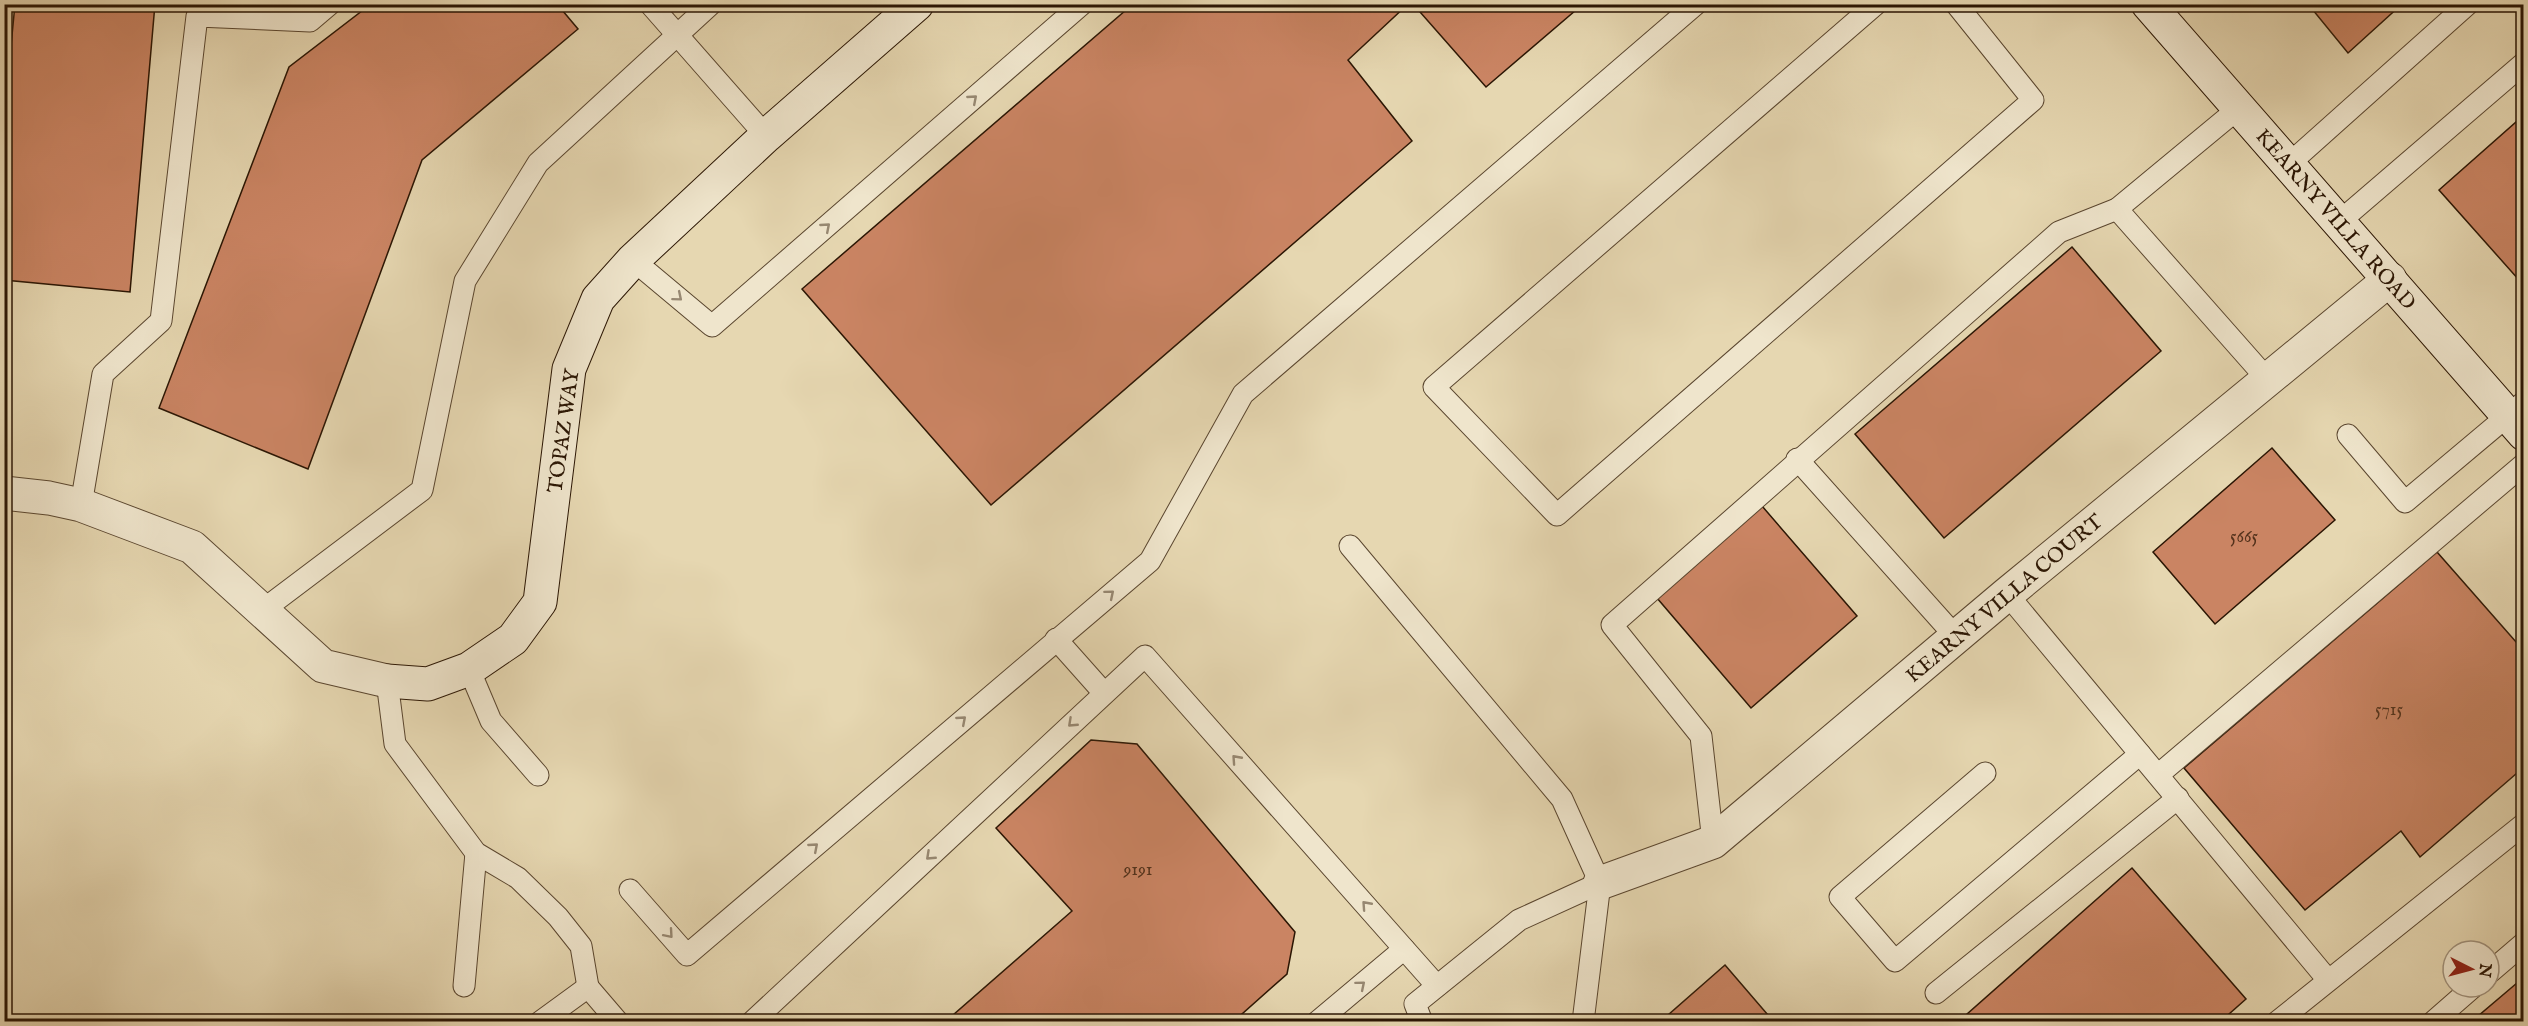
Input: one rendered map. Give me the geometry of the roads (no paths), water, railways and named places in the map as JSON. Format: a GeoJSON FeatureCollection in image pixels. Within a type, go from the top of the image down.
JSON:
{"type":"FeatureCollection","features":[{"type":"Feature","properties":{"kind":"street","name":"TOPAZ WAY"},"geometry":{"type":"LineString","coordinates":[[4,493],[49,498],[81,505],[192,547],[323,666],[387,681],[428,684],[469,669],[513,639],[540,602],[569,369],[598,299],[633,260],[766,136],[916,4]]}},
{"type":"Feature","properties":{"kind":"street","name":"KEARNY VILLA ROAD"},"geometry":{"type":"LineString","coordinates":[[2148,4],[2390,279],[2518,417]]}},
{"type":"Feature","properties":{"kind":"street","name":"KEARNY VILLA COURT"},"geometry":{"type":"LineString","coordinates":[[1600,883],[1713,842],[2007,594],[2390,279]]}},
{"type":"Feature","properties":{"kind":"lane"},"geometry":{"type":"LineString","coordinates":[[81,505],[103,374],[161,321],[197,16],[310,21],[330,4]]}},
{"type":"Feature","properties":{"kind":"lane"},"geometry":{"type":"LineString","coordinates":[[650,4],[766,136]]}},
{"type":"Feature","properties":{"kind":"lane"},"geometry":{"type":"LineString","coordinates":[[263,610],[422,490],[465,281],[538,163],[711,4]]}},
{"type":"Feature","properties":{"kind":"lane"},"geometry":{"type":"LineString","coordinates":[[633,260],[712,326],[1082,4]]}},
{"type":"Feature","properties":{"kind":"lane"},"geometry":{"type":"LineString","coordinates":[[630,890],[687,956],[1150,561],[1243,394],[1696,4]]}},
{"type":"Feature","properties":{"kind":"lane"},"geometry":{"type":"LineString","coordinates":[[1876,4],[1434,387],[1557,515],[2033,100],[1956,4]]}},
{"type":"Feature","properties":{"kind":"lane"},"geometry":{"type":"LineString","coordinates":[[2289,164],[2468,4]]}},
{"type":"Feature","properties":{"kind":"lane"},"geometry":{"type":"LineString","coordinates":[[2339,222],[2523,63]]}},
{"type":"Feature","properties":{"kind":"lane"},"geometry":{"type":"LineString","coordinates":[[1713,842],[1701,736],[1612,624],[1797,459],[2059,232],[2117,209],[2239,108]]}},
{"type":"Feature","properties":{"kind":"lane"},"geometry":{"type":"LineString","coordinates":[[2117,209],[2268,380]]}},
{"type":"Feature","properties":{"kind":"lane"},"geometry":{"type":"LineString","coordinates":[[2348,435],[2405,502],[2518,417]]}},
{"type":"Feature","properties":{"kind":"lane"},"geometry":{"type":"LineString","coordinates":[[1797,459],[1956,637]]}},
{"type":"Feature","properties":{"kind":"lane"},"geometry":{"type":"LineString","coordinates":[[2158,775],[2523,464]]}},
{"type":"Feature","properties":{"kind":"lane"},"geometry":{"type":"LineString","coordinates":[[1350,546],[1562,799],[1600,883],[1583,1022]]}},
{"type":"Feature","properties":{"kind":"lane"},"geometry":{"type":"LineString","coordinates":[[2007,594],[2328,980]]}},
{"type":"Feature","properties":{"kind":"lane"},"geometry":{"type":"LineString","coordinates":[[1056,639],[1104,693]]}},
{"type":"Feature","properties":{"kind":"lane"},"geometry":{"type":"LineString","coordinates":[[752,1022],[1145,656],[1437,986]]}},
{"type":"Feature","properties":{"kind":"lane"},"geometry":{"type":"LineString","coordinates":[[469,669],[491,721],[538,775]]}},
{"type":"Feature","properties":{"kind":"lane"},"geometry":{"type":"LineString","coordinates":[[387,681],[395,744],[476,853],[518,878],[558,917],[581,946],[588,987],[618,1022]]}},
{"type":"Feature","properties":{"kind":"lane"},"geometry":{"type":"LineString","coordinates":[[1985,773],[1840,897],[1895,961],[2140,754]]}},
{"type":"Feature","properties":{"kind":"lane"},"geometry":{"type":"LineString","coordinates":[[1936,993],[2178,798]]}},
{"type":"Feature","properties":{"kind":"lane"},"geometry":{"type":"LineString","coordinates":[[2277,1022],[2523,824]]}},
{"type":"Feature","properties":{"kind":"lane"},"geometry":{"type":"LineString","coordinates":[[464,986],[476,853]]}},
{"type":"Feature","properties":{"kind":"lane"},"geometry":{"type":"LineString","coordinates":[[1422,1022],[1415,1004],[1519,920],[1600,883]]}},
{"type":"Feature","properties":{"kind":"lane"},"geometry":{"type":"LineString","coordinates":[[2501,962],[2523,943]]}},
{"type":"Feature","properties":{"kind":"lane"},"geometry":{"type":"LineString","coordinates":[[1317,1022],[1404,949]]}},
{"type":"Feature","properties":{"kind":"lane"},"geometry":{"type":"LineString","coordinates":[[540,1022],[588,987]]}},
{"type":"Feature","properties":{"kind":"lane"},"geometry":{"type":"LineString","coordinates":[[2433,1022],[2459,999]]}}]}
